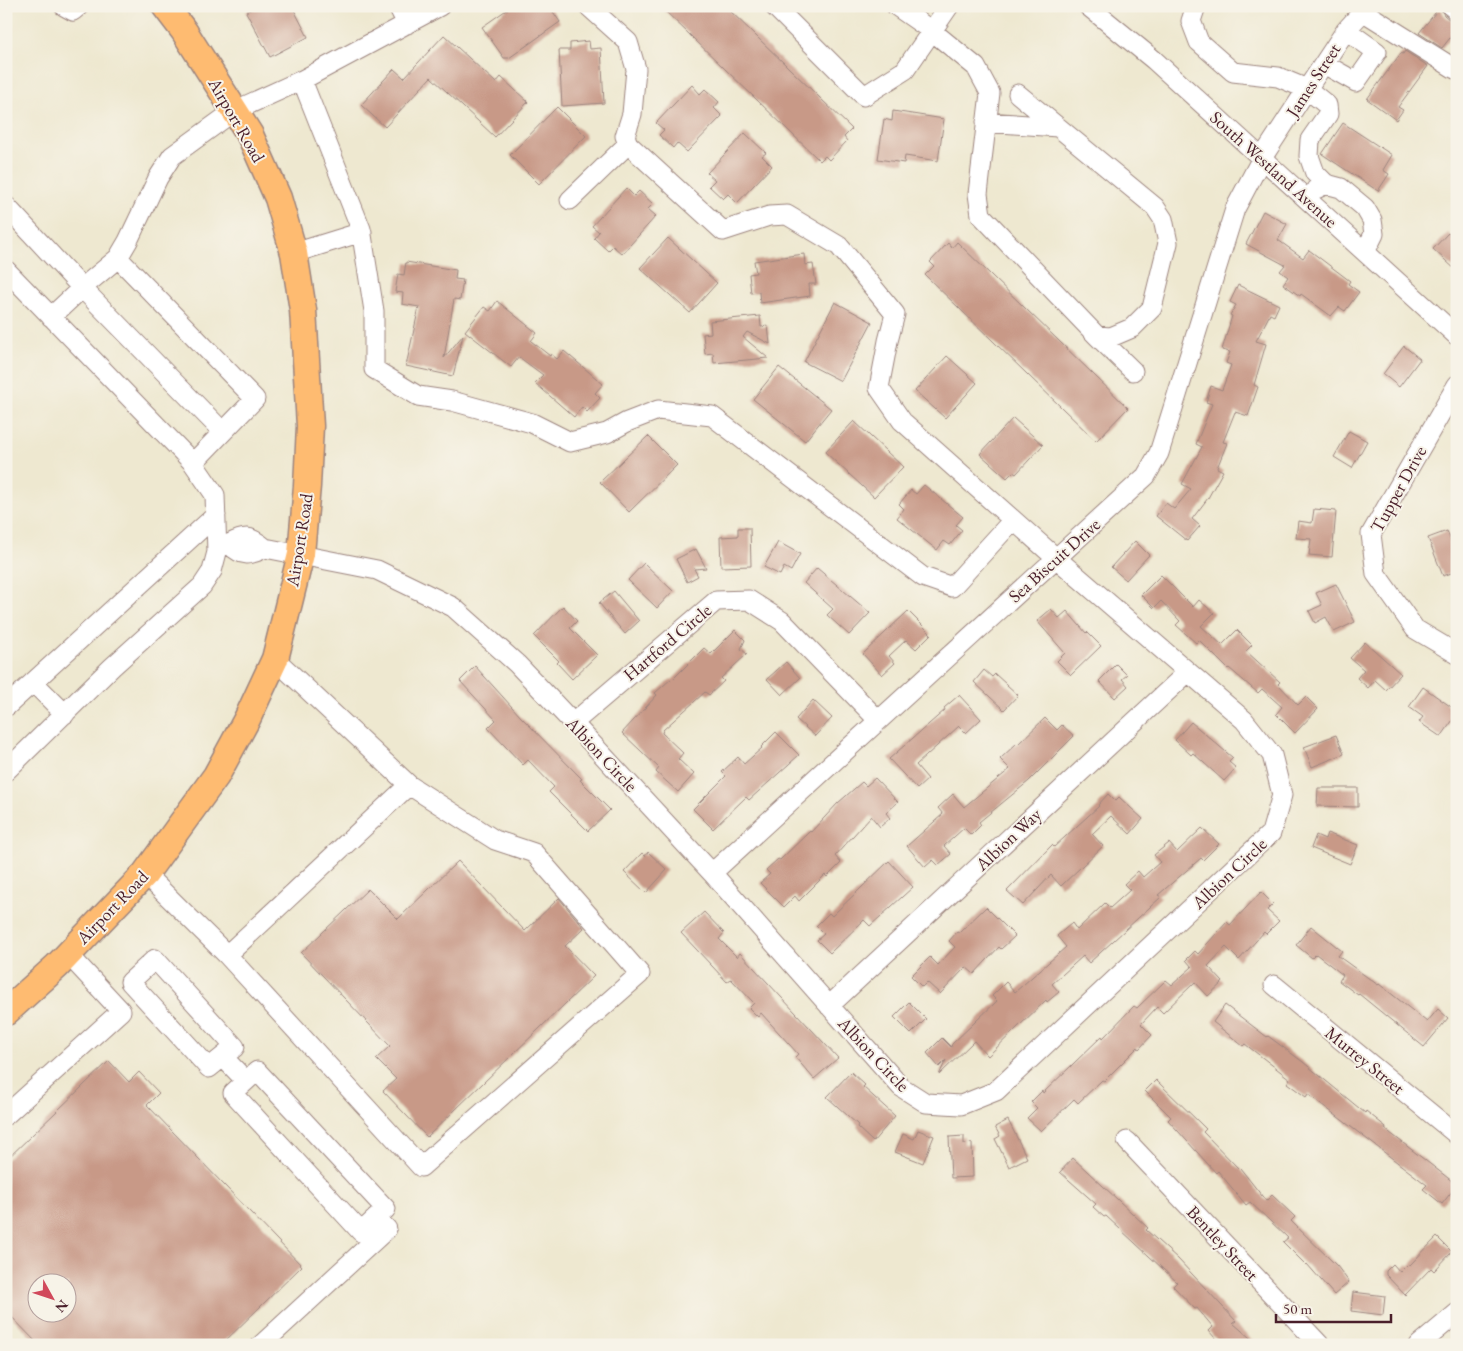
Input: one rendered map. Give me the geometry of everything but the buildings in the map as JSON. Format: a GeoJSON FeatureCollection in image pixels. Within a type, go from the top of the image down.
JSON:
{"type":"FeatureCollection","features":[{"type":"Feature","properties":{"kind":"highway","name":"Airport Road"},"geometry":{"type":"LineString","coordinates":[[6,1012],[68,954],[145,874],[216,776],[247,720],[275,659],[301,554],[308,486],[310,426],[303,310],[294,253],[278,198],[250,136],[184,31],[165,6]]}},
{"type":"Feature","properties":{"kind":"street"},"geometry":{"type":"LineString","coordinates":[[64,6],[73,10],[80,6]]}},
{"type":"Feature","properties":{"kind":"street"},"geometry":{"type":"LineString","coordinates":[[398,6],[407,24]]}},
{"type":"Feature","properties":{"kind":"street"},"geometry":{"type":"LineString","coordinates":[[51,317],[118,258],[158,178],[172,156],[234,111],[302,80],[440,6]]}},
{"type":"Feature","properties":{"kind":"street"},"geometry":{"type":"LineString","coordinates":[[570,200],[628,144],[625,136],[632,114],[636,69],[628,42],[588,6]]}},
{"type":"Feature","properties":{"kind":"street"},"geometry":{"type":"LineString","coordinates":[[774,6],[864,96],[905,70],[949,6]]}},
{"type":"Feature","properties":{"kind":"street"},"geometry":{"type":"LineString","coordinates":[[896,6],[932,31],[976,67],[990,93],[978,194],[981,215],[1133,371]]}},
{"type":"Feature","properties":{"kind":"street","name":"South Westland Avenue"},"geometry":{"type":"LineString","coordinates":[[1088,6],[1154,60],[1457,336]]}},
{"type":"Feature","properties":{"kind":"street"},"geometry":{"type":"LineString","coordinates":[[1196,6],[1191,21],[1199,42],[1232,72],[1278,77],[1307,89],[1327,105],[1328,114],[1310,140],[1309,156],[1315,173],[1326,184],[1341,188],[1365,208],[1369,214],[1374,234],[1365,252]]}},
{"type":"Feature","properties":{"kind":"street"},"geometry":{"type":"LineString","coordinates":[[1451,6],[1457,11]]}},
{"type":"Feature","properties":{"kind":"street"},"geometry":{"type":"LineString","coordinates":[[1366,9],[1455,69],[1457,67]]}},
{"type":"Feature","properties":{"kind":"street","name":"James Street"},"geometry":{"type":"LineString","coordinates":[[1262,158],[1346,30],[1366,9]]}},
{"type":"Feature","properties":{"kind":"street"},"geometry":{"type":"LineString","coordinates":[[1324,64],[1356,82],[1377,52],[1346,30]]}},
{"type":"Feature","properties":{"kind":"street"},"geometry":{"type":"LineString","coordinates":[[302,80],[362,232],[374,311],[374,369],[418,396],[452,401],[532,423],[570,442],[607,432],[658,410],[712,416],[923,577],[952,587],[1013,520]]}},
{"type":"Feature","properties":{"kind":"street"},"geometry":{"type":"LineString","coordinates":[[1018,94],[1155,208],[1163,219],[1168,243],[1152,308],[1132,328],[1111,337],[1097,336]]}},
{"type":"Feature","properties":{"kind":"street"},"geometry":{"type":"LineString","coordinates":[[986,122],[1058,127]]}},
{"type":"Feature","properties":{"kind":"street","name":"Albion Circle"},"geometry":{"type":"LineString","coordinates":[[223,543],[241,538],[256,540],[265,548],[378,570],[453,607],[517,664],[573,723],[712,873],[901,1087],[926,1103],[961,1105],[996,1091],[1271,833],[1282,795],[1272,755],[1244,720],[1056,558],[902,421],[879,388],[895,314],[839,246],[788,215],[769,216],[723,231],[628,144]]}},
{"type":"Feature","properties":{"kind":"street","name":"Sea Biscuit Drive"},"geometry":{"type":"LineString","coordinates":[[712,873],[1146,476],[1158,453],[1235,209],[1262,158]]}},
{"type":"Feature","properties":{"kind":"street"},"geometry":{"type":"LineString","coordinates":[[1304,196],[1326,184]]}},
{"type":"Feature","properties":{"kind":"street"},"geometry":{"type":"LineString","coordinates":[[6,206],[82,288],[223,432]]}},
{"type":"Feature","properties":{"kind":"street"},"geometry":{"type":"LineString","coordinates":[[294,253],[362,232]]}},
{"type":"Feature","properties":{"kind":"street"},"geometry":{"type":"LineString","coordinates":[[118,258],[255,399],[193,463]]}},
{"type":"Feature","properties":{"kind":"street"},"geometry":{"type":"LineString","coordinates":[[6,270],[193,463],[214,495],[216,514],[223,543],[217,552],[212,571],[202,586],[112,667],[6,771]]}},
{"type":"Feature","properties":{"kind":"street","name":"Tupper Drive"},"geometry":{"type":"LineString","coordinates":[[1457,385],[1371,534],[1376,574],[1415,629],[1457,654]]}},
{"type":"Feature","properties":{"kind":"street"},"geometry":{"type":"LineString","coordinates":[[7,706],[216,514]]}},
{"type":"Feature","properties":{"kind":"street","name":"Hartford Circle"},"geometry":{"type":"LineString","coordinates":[[573,723],[716,601],[749,600],[782,621],[878,720]]}},
{"type":"Feature","properties":{"kind":"street"},"geometry":{"type":"LineString","coordinates":[[145,874],[227,955],[421,1167],[640,974],[534,853],[495,840],[410,785],[275,659]]}},
{"type":"Feature","properties":{"kind":"street","name":"Albion Way"},"geometry":{"type":"LineString","coordinates":[[829,1006],[1188,672]]}},
{"type":"Feature","properties":{"kind":"street"},"geometry":{"type":"LineString","coordinates":[[33,682],[65,714]]}},
{"type":"Feature","properties":{"kind":"street"},"geometry":{"type":"LineString","coordinates":[[227,955],[410,785]]}},
{"type":"Feature","properties":{"kind":"street"},"geometry":{"type":"LineString","coordinates":[[6,1116],[121,1011],[68,954]]}},
{"type":"Feature","properties":{"kind":"street"},"geometry":{"type":"LineString","coordinates":[[111,1000],[130,982],[155,959],[235,1047],[209,1068],[130,982]]}},
{"type":"Feature","properties":{"kind":"street","name":"Murrey Street"},"geometry":{"type":"LineString","coordinates":[[1274,985],[1457,1135]]}},
{"type":"Feature","properties":{"kind":"street"},"geometry":{"type":"LineString","coordinates":[[223,1057],[246,1081]]}},
{"type":"Feature","properties":{"kind":"street"},"geometry":{"type":"LineString","coordinates":[[257,1071],[386,1209],[376,1218],[361,1232],[233,1093],[257,1071]]}},
{"type":"Feature","properties":{"kind":"street","name":"Bentley Street"},"geometry":{"type":"LineString","coordinates":[[1127,1141],[1320,1345]]}},
{"type":"Feature","properties":{"kind":"street"},"geometry":{"type":"LineString","coordinates":[[262,1345],[387,1229],[376,1218]]}},
{"type":"Feature","properties":{"kind":"street"},"geometry":{"type":"LineString","coordinates":[[1419,1345],[1457,1313]]}}]}
